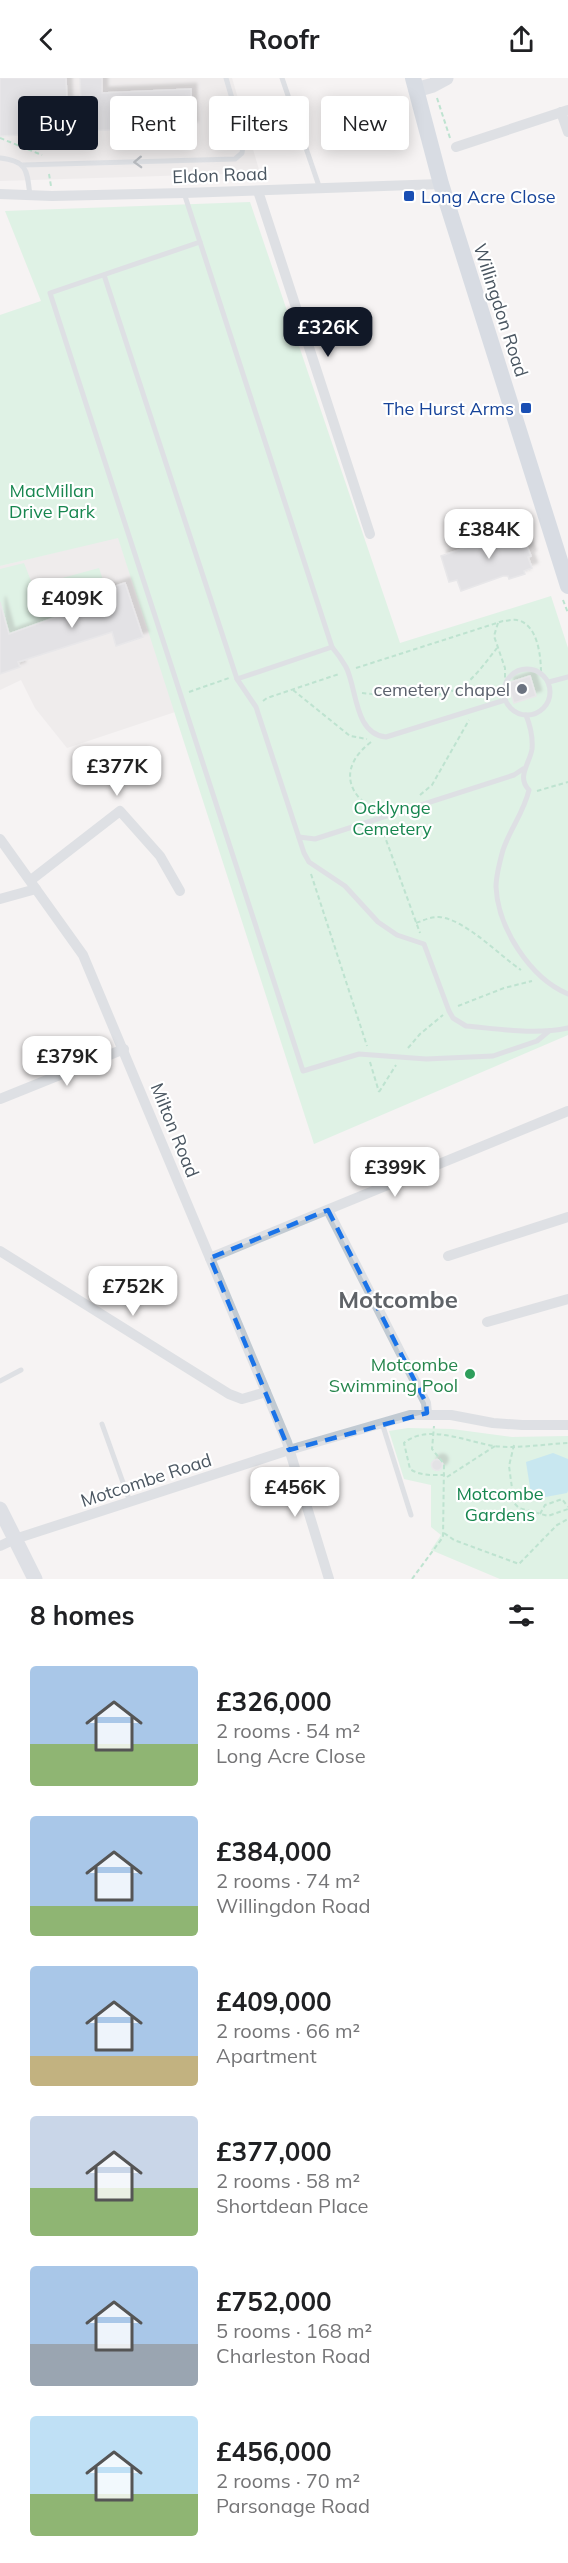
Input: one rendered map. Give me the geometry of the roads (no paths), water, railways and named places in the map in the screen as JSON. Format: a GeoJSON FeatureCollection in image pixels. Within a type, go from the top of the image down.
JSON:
{"type":"FeatureCollection","features":[{"type":"Feature","properties":{"kind":"main road","name":"Willingdon Road"},"geometry":{"type":"LineString","coordinates":[[415,84],[441,184],[565,564],[568,586]]}},
{"type":"Feature","properties":{"kind":"street"},"geometry":{"type":"LineString","coordinates":[[415,84],[440,82]]}},
{"type":"Feature","properties":{"kind":"street"},"geometry":{"type":"LineString","coordinates":[[453,144],[565,111],[568,132]]}},
{"type":"Feature","properties":{"kind":"street","name":"Eldon Road"},"geometry":{"type":"LineString","coordinates":[[0,194],[184,193],[441,184]]}},
{"type":"Feature","properties":{"kind":"street"},"geometry":{"type":"LineString","coordinates":[[258,191],[370,534]]}},
{"type":"Feature","properties":{"kind":"street"},"geometry":{"type":"LineString","coordinates":[[0,899],[34,884],[120,810],[160,856],[180,891]]}},
{"type":"Feature","properties":{"kind":"street","name":"Milton Road"},"geometry":{"type":"LineString","coordinates":[[0,838],[83,955],[289,1450],[329,1579]]}},
{"type":"Feature","properties":{"kind":"street"},"geometry":{"type":"LineString","coordinates":[[0,1099],[124,1049]]}},
{"type":"Feature","properties":{"kind":"street"},"geometry":{"type":"LineString","coordinates":[[210,1258],[568,1111]]}},
{"type":"Feature","properties":{"kind":"street"},"geometry":{"type":"LineString","coordinates":[[328,1210],[431,1413]]}},
{"type":"Feature","properties":{"kind":"street"},"geometry":{"type":"LineString","coordinates":[[448,1256],[568,1217]]}},
{"type":"Feature","properties":{"kind":"street"},"geometry":{"type":"LineString","coordinates":[[0,1251],[229,1394],[242,1399],[266,1392]]}},
{"type":"Feature","properties":{"kind":"street"},"geometry":{"type":"LineString","coordinates":[[487,1322],[568,1299]]}},
{"type":"Feature","properties":{"kind":"street","name":"Motcombe Road"},"geometry":{"type":"LineString","coordinates":[[0,1546],[15,1539],[289,1450],[410,1415],[431,1413],[493,1423],[568,1425]]}},
{"type":"Feature","properties":{"kind":"street"},"geometry":{"type":"LineString","coordinates":[[0,1509],[35,1579]]}},
{"type":"Feature","properties":{"kind":"lane"},"geometry":{"type":"LineString","coordinates":[[0,158],[10,159],[23,165],[235,159],[242,153],[244,139],[226,78]]}},
{"type":"Feature","properties":{"kind":"lane"},"geometry":{"type":"LineString","coordinates":[[282,78],[320,189]]}},
{"type":"Feature","properties":{"kind":"lane"},"geometry":{"type":"LineString","coordinates":[[23,165],[27,171],[30,195]]}},
{"type":"Feature","properties":{"kind":"lane"},"geometry":{"type":"LineString","coordinates":[[184,193],[332,647],[348,671],[357,706],[368,729],[378,736],[386,737],[505,700]]}},
{"type":"Feature","properties":{"kind":"lane"},"geometry":{"type":"LineString","coordinates":[[200,242],[50,294],[303,1071],[359,1054],[426,1059],[493,1056],[537,1041],[549,1032]]}},
{"type":"Feature","properties":{"kind":"lane"},"geometry":{"type":"LineString","coordinates":[[104,275],[237,680],[256,707],[298,837],[309,862],[345,886],[378,922],[397,935],[424,944],[449,1011],[459,1023],[466,1026],[549,1032],[568,1028]]}},
{"type":"Feature","properties":{"kind":"lane"},"geometry":{"type":"LineString","coordinates":[[237,680],[332,647]]}},
{"type":"Feature","properties":{"kind":"lane"},"geometry":{"type":"LineString","coordinates":[[522,669],[541,673],[549,682],[550,697],[547,704],[536,713],[525,715],[514,711],[505,700],[505,684],[509,677],[522,669]]}},
{"type":"Feature","properties":{"kind":"lane"},"geometry":{"type":"LineString","coordinates":[[549,682],[568,677]]}},
{"type":"Feature","properties":{"kind":"lane"},"geometry":{"type":"LineString","coordinates":[[525,715],[530,724],[532,749],[523,769],[525,787],[529,790],[521,814],[504,849],[496,886],[509,930],[518,949],[543,979],[553,988],[568,994]]}},
{"type":"Feature","properties":{"kind":"lane"},"geometry":{"type":"LineString","coordinates":[[298,837],[315,839],[514,775],[523,769]]}},
{"type":"Feature","properties":{"kind":"lane"},"geometry":{"type":"LineString","coordinates":[[0,1381],[21,1370]]}},
{"type":"Feature","properties":{"kind":"lane"},"geometry":{"type":"LineString","coordinates":[[382,1423],[411,1515]]}},
{"type":"Feature","properties":{"kind":"lane"},"geometry":{"type":"LineString","coordinates":[[102,1424],[130,1503]]}},
{"type":"Feature","properties":{"kind":"water"},"geometry":{"type":"Polygon","coordinates":[[[553,1453],[568,1459],[568,1491],[540,1498],[531,1494],[526,1462],[553,1453]]]}},
{"type":"Feature","properties":{"kind":"place","name":"Long Acre Close"},"geometry":{"type":"Point","coordinates":[409,196]}},
{"type":"Feature","properties":{"kind":"place","name":"The Hurst Arms"},"geometry":{"type":"Point","coordinates":[526,408]}},
{"type":"Feature","properties":{"kind":"place","name":"cemetery chapel"},"geometry":{"type":"Point","coordinates":[522,689]}},
{"type":"Feature","properties":{"kind":"place","name":"Motcombe Swimming Pool"},"geometry":{"type":"Point","coordinates":[470,1374]}},
{"type":"Feature","properties":{"kind":"district","name":"Motcombe"},"geometry":{"type":"Point","coordinates":[398,1299]}},
{"type":"Feature","properties":{"kind":"park label","name":"MacMillan Drive Park"},"geometry":{"type":"Point","coordinates":[52,500]}},
{"type":"Feature","properties":{"kind":"park label","name":"Ocklynge Cemetery"},"geometry":{"type":"Point","coordinates":[392,817]}},
{"type":"Feature","properties":{"kind":"park label","name":"Motcombe Gardens"},"geometry":{"type":"Point","coordinates":[500,1503]}}]}
